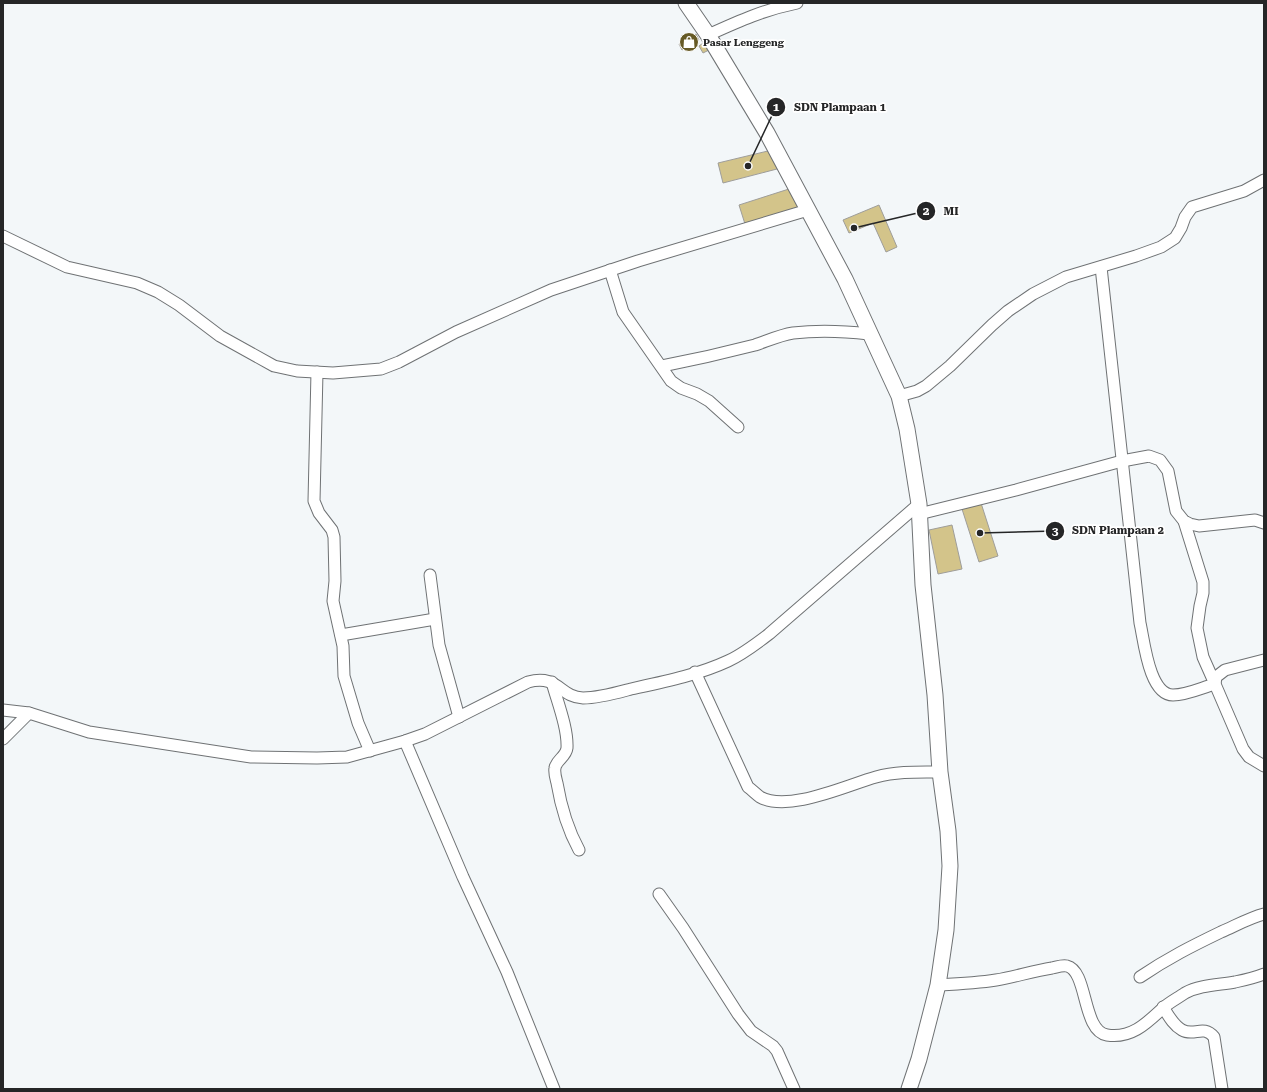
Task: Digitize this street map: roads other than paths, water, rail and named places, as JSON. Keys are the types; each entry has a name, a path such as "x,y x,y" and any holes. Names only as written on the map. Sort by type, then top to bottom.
{"street":[{"path":"686,3 708,35 767,133 845,279 869,334 899,396 910,441 919,509 923,585 935,695 940,772 948,831 950,866 946,930 938,986 919,1059 909,1089"},
{"path":"708,35 748,17 768,10 797,3"},
{"path":"899,396 916,391 932,382 992,324 1021,301 1045,286 1161,247 1175,238 1179,233 1185,217 1192,207 1244,191 1264,180"},
{"path":"3,236 67,267 137,283 158,292 179,305 220,336 274,366 297,371 333,373 381,369 399,362 456,332 551,290 709,239 808,210"},
{"path":"1100,267 1140,623 1150,671 1156,684 1171,696 1215,684"},
{"path":"610,270 623,312 672,381 681,388 697,394 709,401 738,427"},
{"path":"662,366 742,348 791,333 829,330 869,334"},
{"path":"317,372 314,501 319,513 332,530 334,537 335,581 333,601 343,646 344,676 358,722 370,751"},
{"path":"3,710 29,713 89,732 251,756 316,758 348,757 425,734 528,682 537,679 552,682 574,697 594,698 656,683 727,661 746,651 769,634 919,509 1016,490 1122,461 1149,456 1160,460 1168,471 1176,511 1184,521 1203,582 1203,593 1197,628 1204,657 1244,749 1249,757 1264,766"},
{"path":"1184,521 1199,526 1254,520 1264,523"},
{"path":"430,575 439,645 459,717"},
{"path":"341,635 435,619"},
{"path":"1215,684 1216,677 1225,670 1264,660"},
{"path":"694,672 748,787 761,797 779,802 797,801 877,777 901,772 940,772"},
{"path":"552,682 567,737 566,753 556,765 554,772 559,797 569,831 578,850"},
{"path":"3,739 29,713"},
{"path":"405,741 463,878 507,972 554,1089"},
{"path":"659,894 683,928 738,1014 751,1031 773,1046 777,1051 794,1089"},
{"path":"1140,977 1189,947 1244,921 1264,914"},
{"path":"938,986 996,980 1044,969 1068,966 1074,970 1078,977 1092,1022 1099,1032 1106,1035 1115,1036 1130,1033 1141,1028 1164,1008 1194,989 1241,981 1264,974"},
{"path":"1164,1008 1172,1021 1182,1030 1189,1032 1205,1030 1214,1037 1222,1089"}],"place":[{"name":"Pasar Lenggeng","path":"689,42"},
{"name":"SDN Plampaan 1","path":"748,166"},
{"name":"MI","path":"854,228"},
{"name":"SDN Plampaan 2","path":"980,533"}]}
